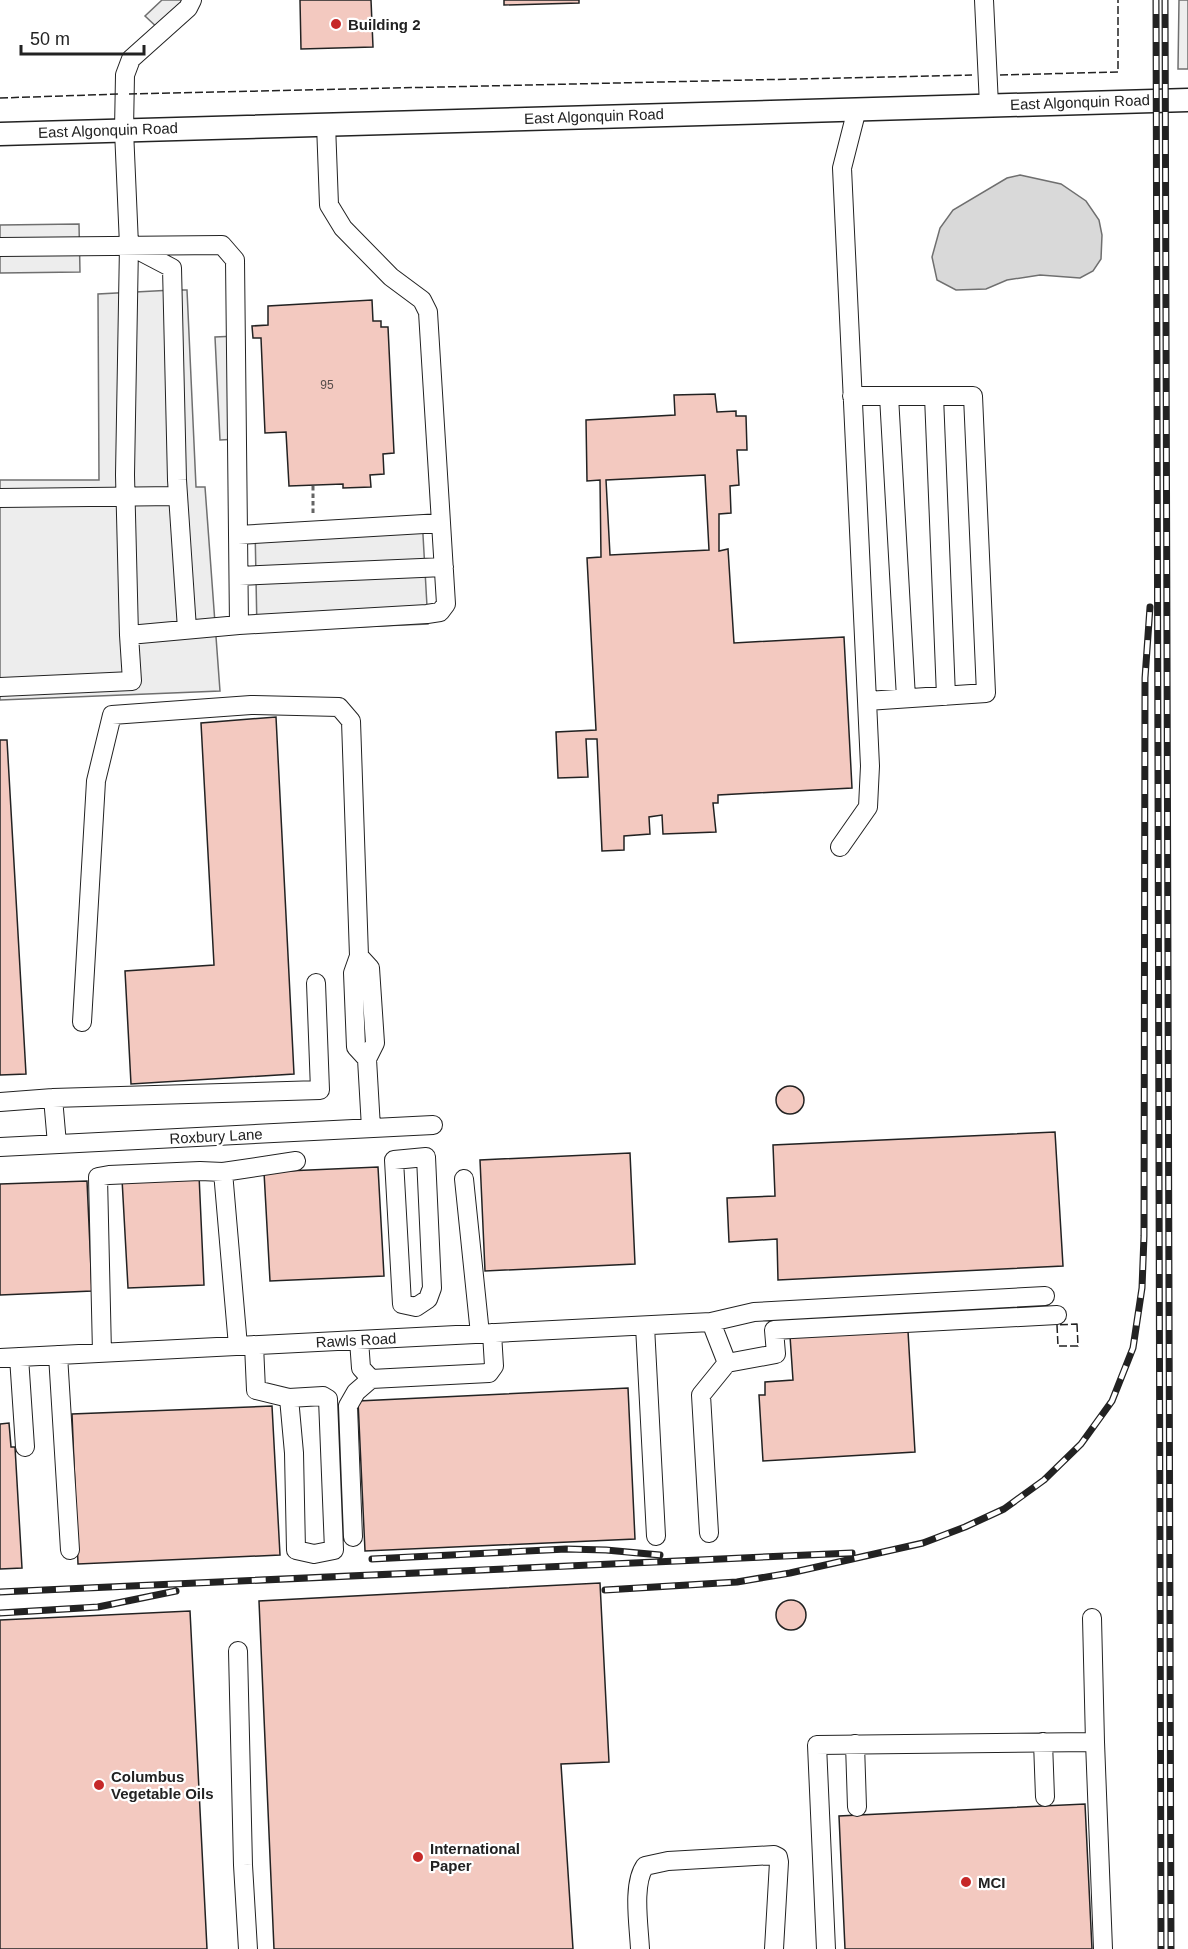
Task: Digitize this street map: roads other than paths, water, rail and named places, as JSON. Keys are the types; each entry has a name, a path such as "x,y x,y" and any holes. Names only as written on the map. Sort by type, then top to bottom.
{"main road":[{"name":"East Algonquin Road","path":"0,134 1188,100"}],"street":[{"path":"0,687 132,681 126,497 129,245 124,130 125,75 131,59 188,8 192,0"},
{"path":"984,0 990,105"},
{"path":"840,848 868,807 870,766 842,168 857,109"},
{"path":"129,634 440,612 446,604 428,312 422,300 391,277 343,228 329,205 326,124"},
{"path":"129,245 172,268 178,496 187,629"},
{"path":"0,247 222,245 235,260 239,625"},
{"path":"852,396 973,396 986,693 867,700"},
{"path":"890,396 906,698"},
{"path":"934,396 946,696"},
{"path":"0,498 178,496"},
{"path":"238,535 441,523"},
{"path":"239,576 444,567"},
{"path":"81,1022 96,781 112,715 251,705 339,706 351,721 359,956 370,968 375,1043 368,1059 371,1128"},
{"path":"0,1102 53,1098 320,1090 316,983"},
{"path":"53,1098 57,1144"},
{"name":"Roxbury Lane","path":"0,1147 433,1125"},
{"path":"426,1157 432,1288 428,1299 416,1307 402,1304 394,1160 426,1157"},
{"path":"102,1353 98,1177 200,1171 223,1172 296,1161"},
{"path":"223,1172 246,1346 256,1390 289,1398 323,1396 328,1399 334,1550 314,1554 296,1550 294,1453 289,1398"},
{"path":"353,1537 348,1406 356,1392 370,1378 489,1373 495,1366 486,1334 464,1179"},
{"name":"Rawls Road","path":"0,1358 645,1326 711,1322 754,1312 1045,1296"},
{"path":"416,1307 418,1337"},
{"path":"709,1533 701,1395 727,1363 776,1354 774,1330 1057,1315"},
{"path":"711,1322 727,1363"},
{"path":"645,1326 656,1536"},
{"path":"359,1340 361,1368 370,1378"},
{"path":"58,1355 70,1550"},
{"path":"19,1357 25,1447"},
{"path":"1092,1618 1103,1949"},
{"path":"238,1651 243,1864 248,1949"},
{"path":"1043,1742 1045,1797"},
{"path":"826,1949 817,1745 1095,1742"},
{"path":"855,1744 857,1808"},
{"path":"640,1949 638,1884 640,1873 645,1866 668,1861 774,1855 778,1857 779,1862 774,1949"}],"railway":[{"path":"1156,0 1161,1949"},
{"path":"1165,0 1171,1949"},
{"path":"605,1590 737,1582 790,1573 923,1543 1004,1509 1044,1480 1081,1444 1112,1401 1133,1348 1142,1288 1145,678 1150,607"},
{"path":"372,1559 566,1549 660,1555"},
{"path":"0,1592 852,1553"},
{"path":"0,1613 98,1607 176,1591"}],"place":[{"name":"Building 2","path":"336,24"},
{"name":"Columbus Vegetable Oils","path":"99,1785"},
{"name":"International Paper","path":"418,1857"},
{"name":"MCI","path":"966,1882"}]}
